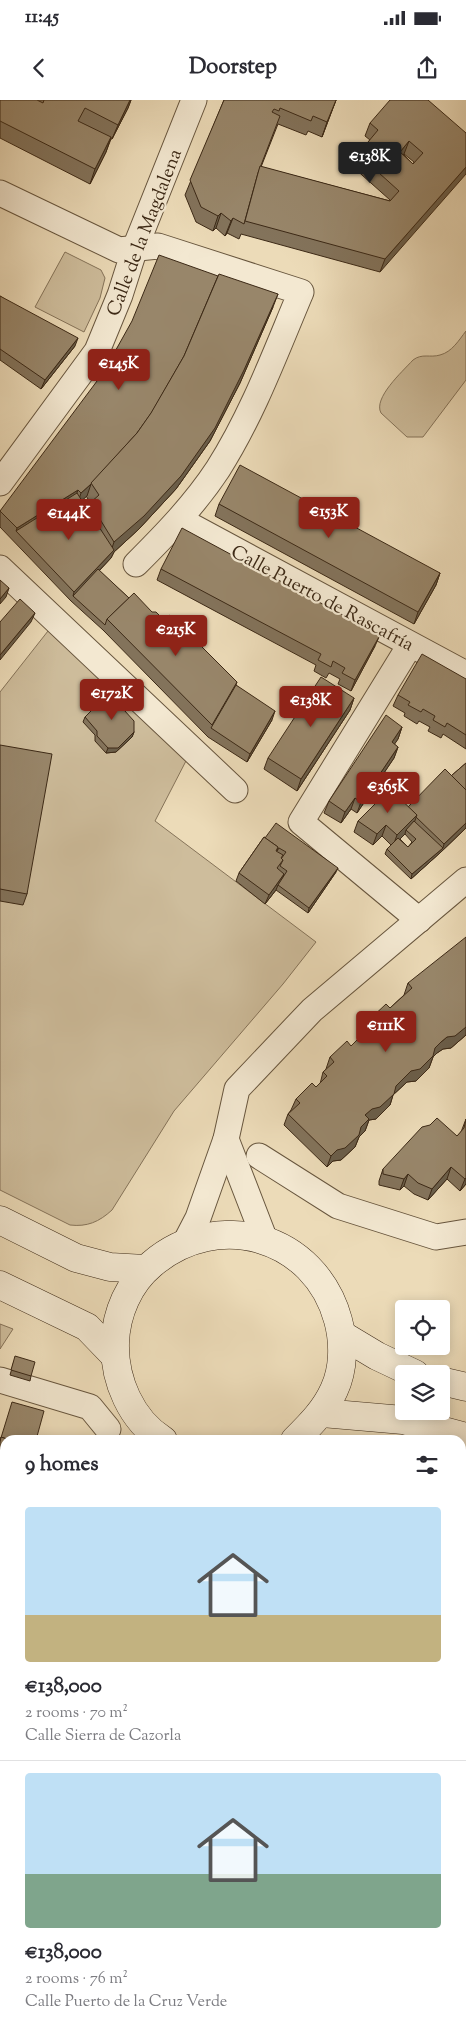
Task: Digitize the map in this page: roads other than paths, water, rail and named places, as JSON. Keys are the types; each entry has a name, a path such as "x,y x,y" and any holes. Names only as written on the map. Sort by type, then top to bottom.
{"main road":[{"path":"0,1220 76,1258 110,1267 145,1269"},
{"path":"156,1435 135,1413 121,1386 114,1355 115,1332 121,1309 131,1288 145,1269 163,1254 185,1242 211,1235 239,1235 265,1240 294,1255 318,1276 334,1304 342,1335 342,1362 335,1388 322,1413 300,1435"},
{"path":"0,1285 87,1327 114,1355"},
{"path":"342,1335 396,1365"},
{"path":"450,1383 466,1387"},
{"path":"322,1413 403,1420 459,1435"}],"street":[{"name":"Calle de la Magdalena","path":"0,483 97,351 120,295 135,248 194,100"},
{"path":"0,193 119,250 158,246 302,292 250,410 218,468 180,520 136,564"},
{"name":"Calle Puerto de Rascafría","path":"180,520 466,674"},
{"path":"0,568 235,790"},
{"path":"410,645 301,822 419,920"},
{"path":"185,1242 198,1218 226,1139 237,1089 312,1010 466,880"},
{"path":"226,1139 265,1240"},
{"path":"259,1156 338,1206 436,1237 466,1232"},
{"path":"0,1380 90,1408 107,1434"},
{"path":"107,1434 121,1386"}]}
